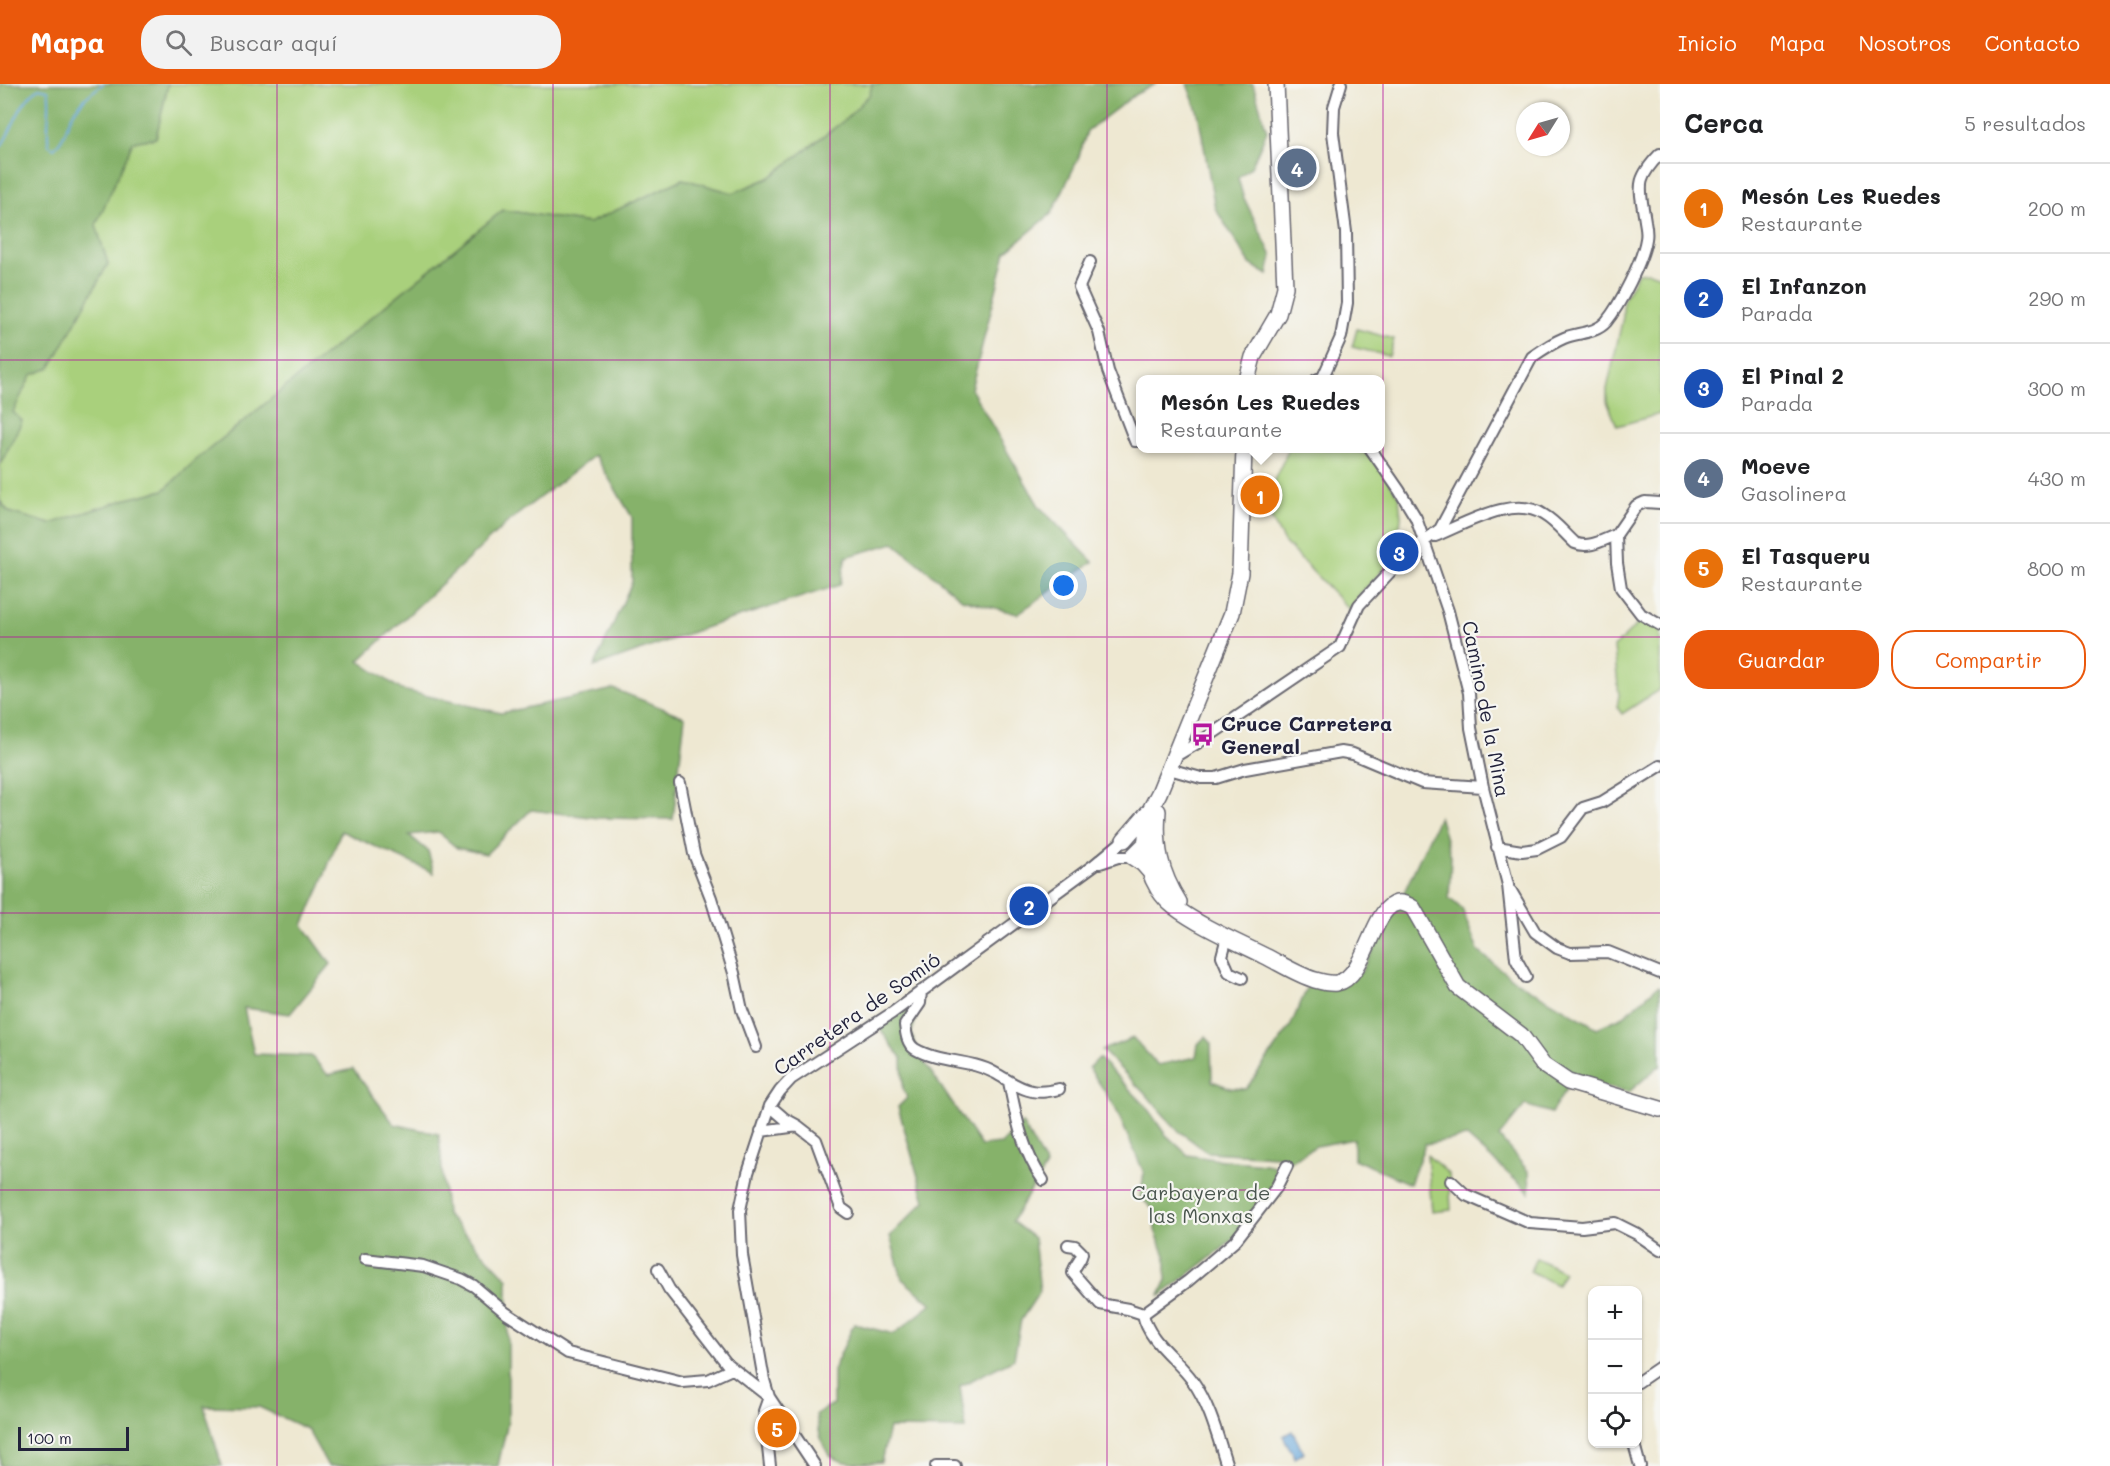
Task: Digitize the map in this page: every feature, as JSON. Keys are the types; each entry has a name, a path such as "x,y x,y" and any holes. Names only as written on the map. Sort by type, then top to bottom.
{"highway":[{"path":"1248,375 1253,357 1278,315 1285,287 1276,84"},
{"path":"1187,914 1153,854 1144,846 1124,840 1150,810 1159,793 1232,614 1240,573 1244,453"},
{"path":"1159,793 1157,849 1167,882"},
{"path":"1150,810 1144,846 1150,872"},
{"path":"1156,828 1144,846 1132,857 1150,872 1166,899 1173,906 1227,937 1312,980 1335,983 1344,981 1355,972 1386,909 1394,902 1404,902 1413,908 1458,987 1521,1035 1550,1071 1568,1082 1660,1109"}],"street":[{"path":"1324,375 1341,337 1347,303 1346,232 1333,133 1334,107 1341,84"},
{"path":"1483,787 1422,783 1353,754 1341,752 1201,778 1172,763 1340,647 1359,605 1392,568 1440,529 1532,357 1566,337 1596,330 1604,324 1620,301 1646,238 1641,191 1642,176 1660,154"},
{"path":"1090,262 1079,287 1099,332 1112,381 1136,441"},
{"name":"Camino de la Mina","path":"1373,453 1416,518 1448,610 1468,693 1470,728 1508,885"},
{"path":"1424,541 1507,507 1528,507 1544,514 1581,546 1616,535 1636,507 1645,502 1660,503"},
{"path":"1616,535 1617,563 1622,588 1641,614 1660,625"},
{"path":"1497,847 1522,851 1537,849 1561,837 1583,808 1602,802 1660,766"},
{"path":"680,783 694,854 711,898 734,973 741,1010 756,1047"},
{"name":"Carretera de Somió","path":"815,1466 769,1397 742,1255 740,1210 770,1106 791,1079 1016,923 1124,840"},
{"path":"1094,865 1118,857 1132,857"},
{"path":"1508,885 1535,932 1557,948 1570,953 1608,952 1660,974"},
{"path":"1508,885 1516,959 1526,977"},
{"path":"1227,937 1222,956 1230,972 1242,978"},
{"path":"921,991 920,1003 905,1024 907,1039 913,1048 934,1057 959,1060 994,1072 1018,1087 1041,1092 1059,1089"},
{"path":"1009,1082 1021,1140 1032,1164 1043,1180"},
{"path":"770,1106 816,1140 841,1208 848,1212"},
{"path":"761,1131 798,1126"},
{"path":"1143,1314 1188,1281 1235,1241 1276,1188 1287,1166"},
{"path":"1451,1180 1466,1195 1530,1223 1582,1227 1615,1223 1637,1234 1660,1250"},
{"path":"1068,1245 1075,1246 1082,1253 1082,1259 1074,1268 1073,1273 1100,1304 1143,1314"},
{"path":"365,1259 423,1266 461,1279 474,1286 506,1313 568,1353 683,1382 708,1380 732,1369"},
{"path":"658,1269 669,1289 723,1360 769,1397 764,1411 770,1466"},
{"path":"1143,1314 1149,1330 1193,1380 1209,1413 1227,1466"},
{"path":"1642,1379 1660,1367"},
{"path":"1635,1448 1640,1466"},
{"path":"936,1466 955,1466"}],"green space":[{"path":"0,84 168,84 156,138 133,142 96,225 108,264 50,368 31,375 13,412 22,421 0,465"},
{"path":"168,84 872,84 871,94 846,119 769,178 733,193 683,179 589,223 503,210 196,460 164,490 127,499 50,524 9,512 0,501 0,465 22,421 12,413 31,375 50,368 108,264 95,225 133,141 156,138"},
{"path":"872,84 1156,84 1136,94 1087,131 1078,159 1052,213 1006,252 971,389 1039,506 1093,562 1017,614 962,599 894,543 846,557 840,585 710,626 594,667 632,582 632,517 595,455 508,522 359,661 402,690 501,713 614,689 685,717 673,819 599,818 531,810 486,854 457,848 438,832 409,835 428,851 434,873 341,831 303,925 331,964 290,1014 244,1008 254,1054 311,1056 328,1075 353,1069 394,1124 439,1134 446,1214 508,1279 508,1421 498,1466 328,1466 307,1429 259,1407 204,1406 222,1466 0,1466 0,501 9,512 50,524 127,499 164,490 196,460 503,210 589,223 683,179 733,193 769,178 846,119 870,94"},
{"path":"1187,84 1253,84 1267,131 1251,167 1238,178 1243,196 1272,256 1268,275 1250,264 1215,208 1198,113"},
{"path":"1649,272 1660,276 1660,414 1617,426 1607,401 1607,389 1623,317 1623,301 1638,273"},
{"path":"1357,329 1394,339 1389,356 1352,347"},
{"path":"1287,453 1362,453 1367,454 1379,467 1399,497 1401,517 1396,556 1360,594 1350,610 1284,542 1269,514 1270,489"},
{"path":"1643,622 1660,628 1660,689 1622,714 1617,707 1619,695 1614,647"},
{"path":"1439,816 1451,856 1449,898 1462,909 1478,951 1514,980 1597,1028 1624,1016 1658,986 1660,987 1660,1067 1629,1092 1572,1080 1551,1113 1525,1105 1499,1137 1529,1172 1530,1193 1467,1137 1425,1144 1410,1184 1354,1159 1354,1139 1316,1146 1291,1161 1276,1156 1207,1152 1175,1128 1102,1050 1133,1038 1158,1065 1196,1057 1198,1044 1206,1036 1211,1043 1212,1081 1230,1088 1246,1089 1290,1027 1309,984 1361,972 1394,914"},
{"path":"915,1003 916,1019 911,1034 925,1063 981,1146 1001,1144 1022,1123 1046,1166 1012,1221 1034,1238 1040,1291 1021,1320 1014,1359 960,1386 966,1429 889,1428 881,1462 851,1463 833,1457 827,1451 822,1442 816,1414 833,1404 833,1370 854,1324 894,1334 932,1304 902,1279 890,1236 925,1201 898,1107 907,1098 903,1088 902,1059 879,1028"},
{"name":"Carbayera de las Monxas","path":"1099,1058 1145,1105 1165,1134 1188,1155 1274,1165 1277,1179 1233,1240 1159,1297 1166,1282 1166,1258 1155,1230 1155,1211 1140,1197 1144,1173 1114,1105 1089,1068"},
{"path":"1427,1155 1449,1174 1451,1210 1432,1212"},
{"path":"1536,1258 1564,1272 1557,1285 1530,1271"}],"water":[{"path":"1292,1431 1304,1453 1295,1458 1283,1436"}],"waterway":[{"path":"0,148 21,108 39,88 48,90 48,138 49,145 54,148 62,138 77,108 103,84"}],"place":[{"name":"Moeve","path":"1297,168"},
{"name":"Mesón Les Ruedes","path":"1260,495"},
{"name":"El Pinal 2","path":"1399,552"},
{"name":"Cruce Carretera General","path":"1203,735"},
{"name":"El Infanzon","path":"1029,906"},
{"name":"El Tasqueru","path":"777,1428"}]}
